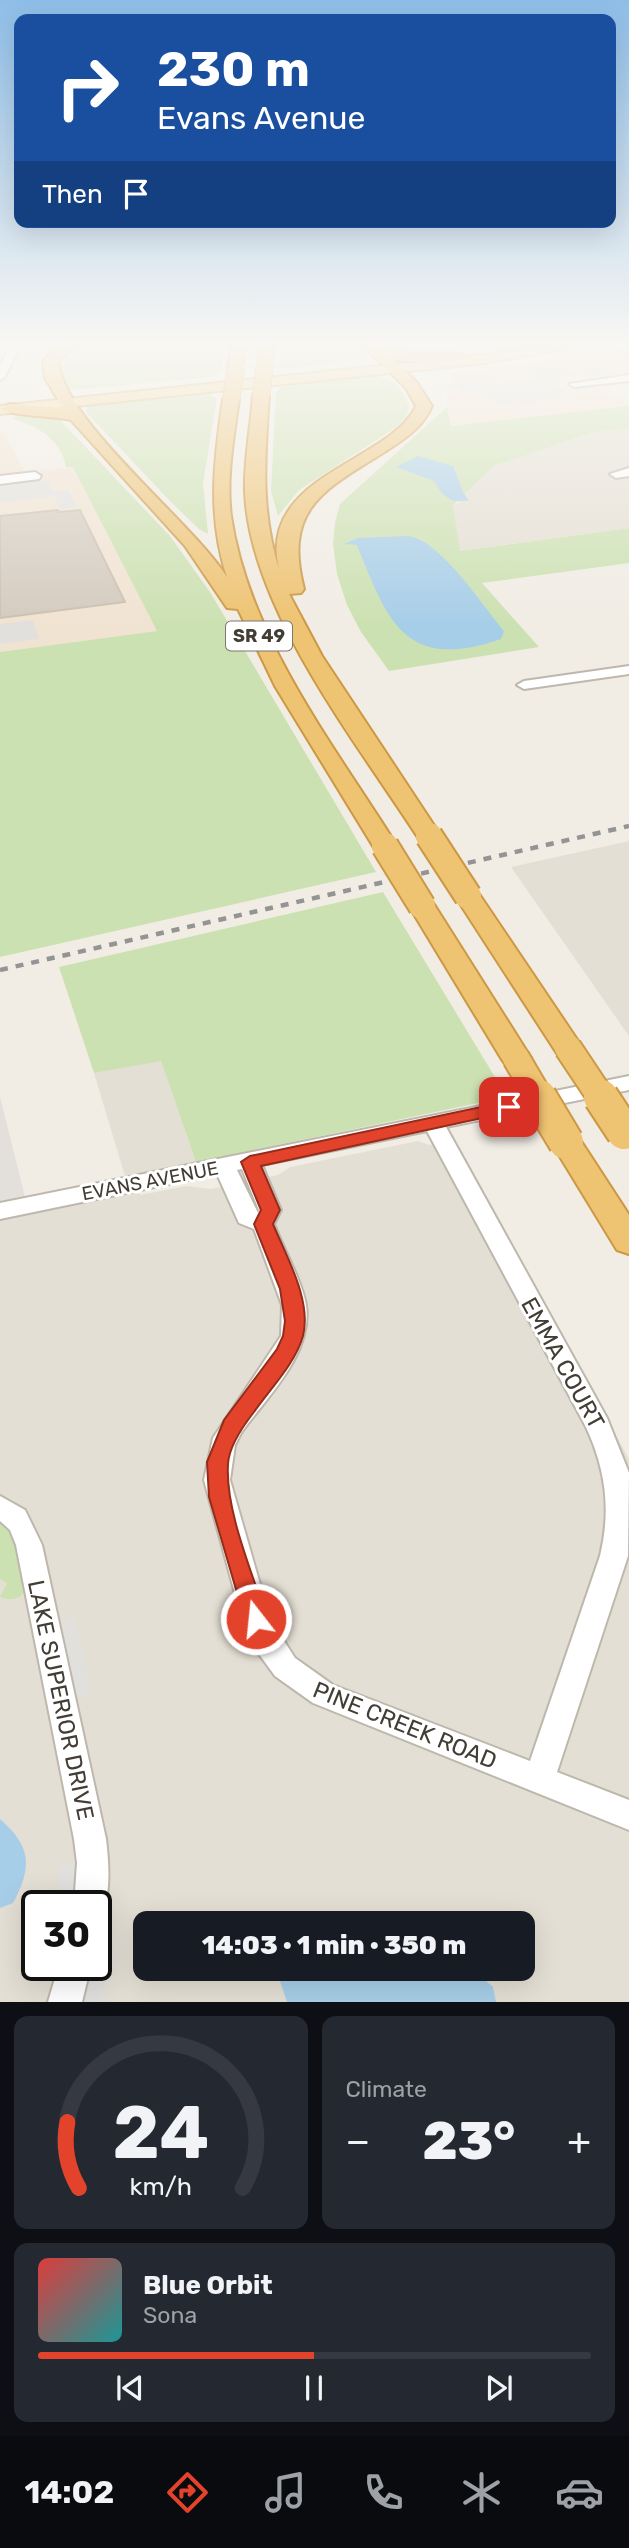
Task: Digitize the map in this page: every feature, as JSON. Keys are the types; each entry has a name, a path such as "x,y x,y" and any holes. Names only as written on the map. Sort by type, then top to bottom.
{"highway":[{"path":"98,437 188,537 238,612 259,636"},
{"name":"SR 49","path":"226,437 220,488 222,513 231,563 259,636 629,1242"},
{"name":"SR 49","path":"258,437 254,491 265,554 291,619 337,695 626,1136"},
{"path":"337,695 292,583 285,549 287,531 306,500 396,437"}],"street":[{"path":"0,480 35,476"},
{"path":"524,685 629,670"},
{"name":"EVANS AVENUE","path":"0,1211 629,1083"},
{"name":"EMMA COURT","path":"433,1122 604,1438 621,1495 622,1522 614,1556 539,1779"},
{"name":"PINE CREEK ROAD","path":"250,1162 270,1210 263,1224"},
{"name":"PINE CREEK ROAD","path":"225,1167 247,1217 263,1224 294,1305 293,1336 285,1354 232,1426 222,1445 217,1480 263,1637 285,1667 323,1694 629,1815"},
{"name":"LAKE SUPERIOR DRIVE","path":"0,1507 15,1515 24,1527 29,1545 90,1839 93,1863 91,1890"},
{"path":"65,2002 71,1981"}],"shaded area":[{"path":"0,437 6,437 25,472 73,467 158,631 0,652"},
{"path":"578,437 629,437 629,528 459,551 453,505 469,499 463,495 494,466"},
{"path":"50,480 51,490 69,491 77,507 61,510 54,496 0,503 0,486"},
{"path":"33,620 39,639 0,644 0,624"},
{"path":"629,841 629,1036 511,867"},
{"path":"161,1060 196,1162 125,1176 94,1073"},
{"path":"0,1097 25,1197 0,1202"},
{"path":"455,1140 629,1459 629,2002 0,2002 0,1217 138,1189 140,1195 186,1186 211,1189 278,1175 290,1167 418,1141 429,1145"},
{"path":"75,1618 92,1693 75,1697 59,1622"},
{"path":"78,1863 77,1890 58,1890 60,1866"},
{"path":"112,1947 117,1948 112,1969"},
{"path":"89,1981 109,1981 104,2002 84,2002"}],"green space":[{"path":"49,437 77,437 170,536 210,592 376,872 0,957 0,652 157,631 73,467 66,467 59,448"},
{"path":"110,437 211,437 203,483 208,534 199,529"},
{"path":"274,437 380,437 299,490 278,516 271,491"},
{"path":"413,437 578,437 494,466 453,505 460,551 629,528 629,563 482,583 539,647 389,671 361,632 347,605 337,574 333,544 340,504"},
{"path":"383,892 507,1097 196,1162 161,1061 94,1073 59,967"},
{"path":"0,1518 15,1533 26,1589 15,1599 0,1597 7,1583 0,1579"}],"water":[{"path":"418,456 453,466 469,500 452,500 434,481 396,467"},
{"path":"407,536 419,539 432,548 460,575 504,631 501,639 469,648 443,649 422,644 405,634 391,618 379,597 357,545 344,544 358,538"},
{"path":"0,1819 11,1829 23,1848 26,1868 13,1903 0,1908"},
{"path":"280,1981 486,1981 493,1987 496,2002 287,2002"}],"building":[{"path":"80,510 125,602 0,618 0,516"}],"railway":[{"path":"0,970 629,826"}],"route":[{"path":"256,1619 220,1497 218,1462 222,1445 232,1426 285,1354 293,1336 295,1321 289,1289 263,1224 270,1210 250,1162 509,1107"}]}
